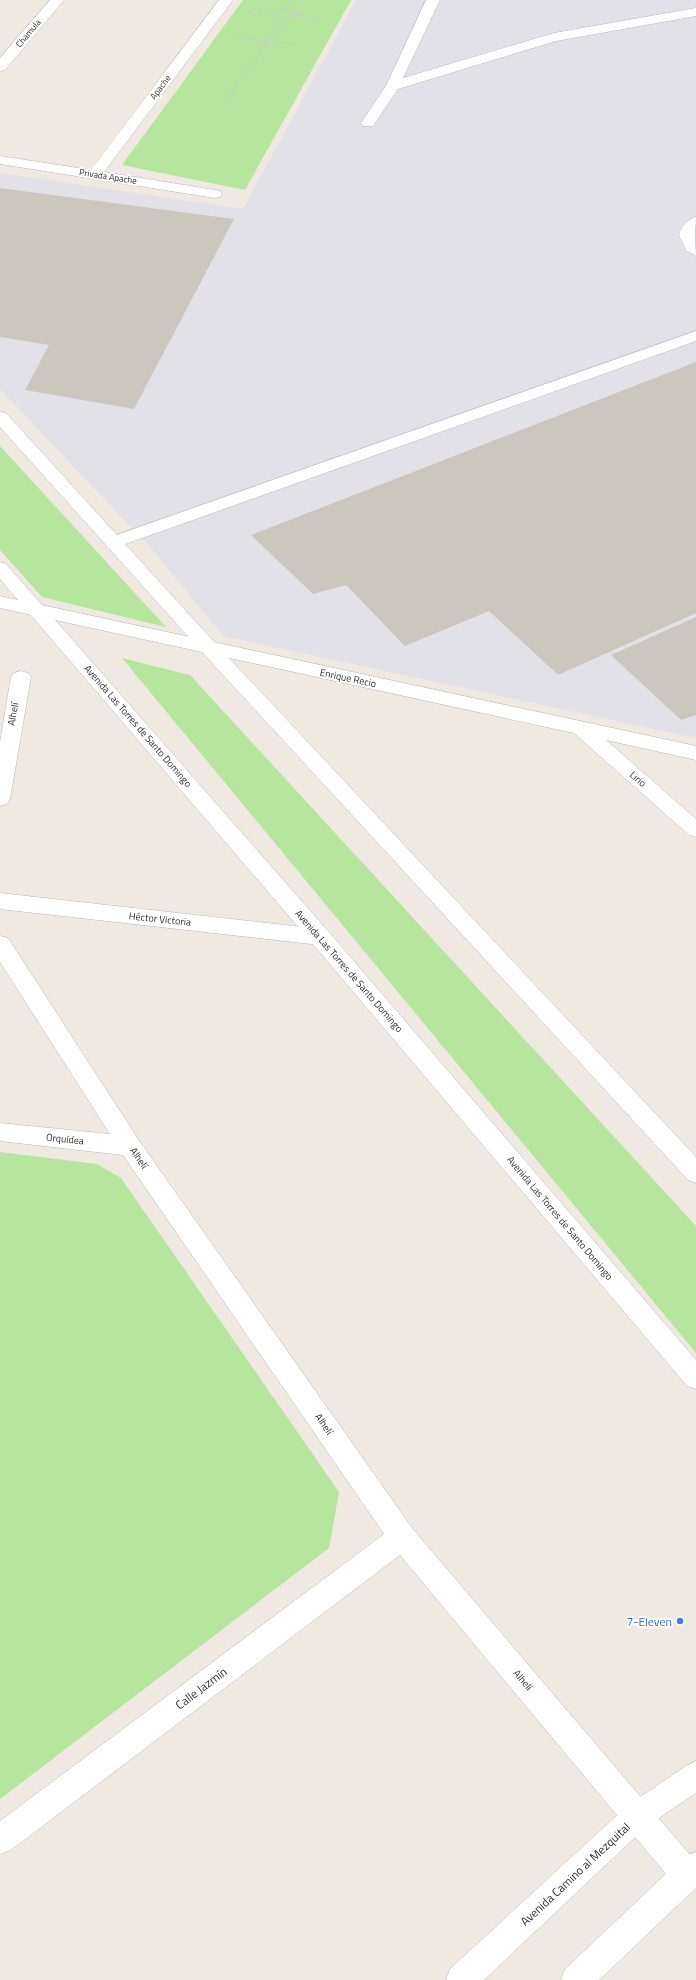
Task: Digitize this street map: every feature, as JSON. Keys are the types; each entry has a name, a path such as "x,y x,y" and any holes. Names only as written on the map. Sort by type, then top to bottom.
{"street":[{"name":"Chamula","path":"0,67 57,0"},
{"name":"Apache","path":"95,174 226,0"},
{"path":"368,123 393,86 433,0"},
{"path":"393,86 554,37 696,12"},
{"name":"Privada Apache","path":"0,160 215,194"},
{"path":"696,222 692,224 686,233 687,241 696,251"},
{"path":"114,542 696,336"},
{"path":"0,417 209,648 696,1173"},
{"name":"Avenida Las Torres de Santo Domingo","path":"0,568 320,937 696,1378"},
{"name":"Enrique Recio","path":"0,602 36,608 209,648 696,753"},
{"name":"Alhelí","path":"0,799 21,677"},
{"name":"Lirio","path":"580,728 696,830"},
{"name":"Héctor Victoria","path":"0,901 320,937"},
{"name":"Alhelí","path":"0,944 130,1146 402,1537 637,1816 691,1871"},
{"name":"Orquídea","path":"0,1132 130,1146"},
{"name":"Calle Jazmín","path":"0,1839 402,1537"},
{"name":"Avenida Camino al Mezquital","path":"461,1980 637,1816 696,1776"},
{"path":"576,1980 691,1871"}],"path":[{"path":"286,9 292,0"},
{"path":"286,18 279,17 275,14 279,10 286,9 292,10 295,14"},
{"path":"224,102 286,18 295,14 316,17"},
{"path":"232,37 296,45"}],"shaded area":[{"path":"356,0 696,0 696,738 223,636 151,548 0,389 0,173 243,209"}],"green space":[{"path":"243,0 351,0 245,190 122,165"},
{"path":"0,446 166,627 42,597 0,550"},
{"path":"122,658 190,675 696,1226 696,1353"},
{"path":"0,1152 97,1164 121,1178 339,1492 329,1548 0,1799"}],"building":[{"path":"0,188 234,219 134,409 25,390 49,345 0,337"},
{"path":"696,362 696,613 558,675 489,611 405,646 346,585 313,594 251,535"},
{"path":"696,617 696,715 681,720 611,655"}],"place":[{"name":"7-Eleven","path":"680,1621"}]}
